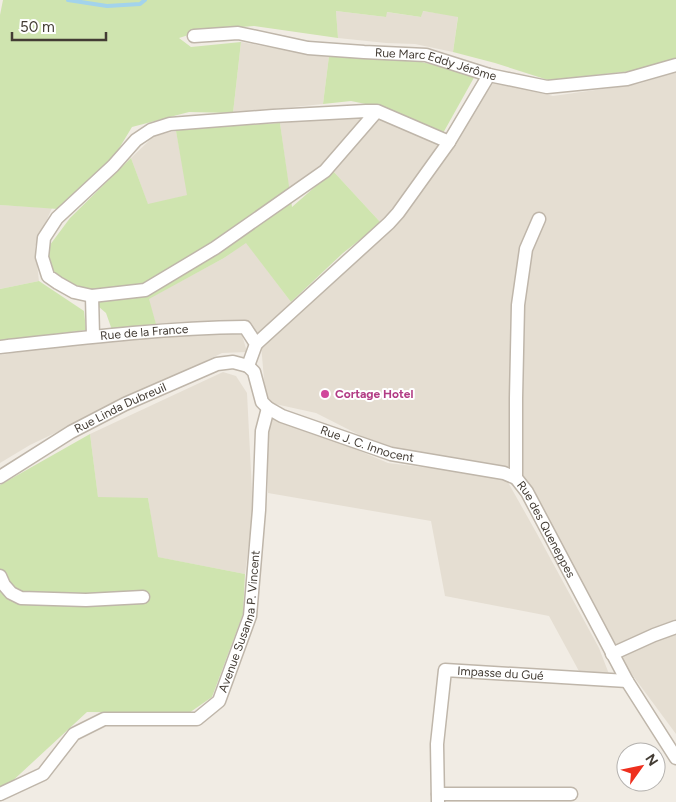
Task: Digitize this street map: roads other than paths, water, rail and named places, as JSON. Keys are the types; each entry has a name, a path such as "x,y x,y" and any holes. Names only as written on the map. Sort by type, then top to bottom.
{"street":[{"name":"Rue Marc Eddy Jérôme","path":"194,36 238,33 308,48 426,55 490,76 547,87 628,79 676,65"},
{"path":"268,408 262,402 254,372 248,366 256,344 398,213 449,142 490,76"},
{"path":"377,111 325,170 215,248 145,290 92,296 74,292 48,276 42,257 44,238 57,218 113,166 136,140 151,130 170,124 273,116 377,111 449,142"},
{"name":"Rue des Queneppes","path":"539,219 526,249 518,305 516,478 527,492 627,681 676,758"},
{"path":"92,296 93,336"},
{"name":"Rue de la France","path":"0,348 93,336 245,326 256,344"},
{"name":"Rue Linda Dubreuil","path":"0,477 71,432 133,400 216,364 233,362 248,366"},
{"name":"Rue J. C. Innocent","path":"268,408 298,422 391,454 504,473 516,478"},
{"name":"Avenue Susanna P. Vincent","path":"0,794 43,774 74,734 104,719 197,719 219,701 250,616 259,510 262,431 268,408"},
{"path":"0,576 4,585 11,593 21,598 86,600 143,597"},
{"path":"612,654 676,627"},
{"name":"Impasse du Gué","path":"438,798 437,744 445,670 627,681"},
{"path":"438,798 571,794"}],"waterway":[{"path":"68,0 107,6 140,4 145,0"}],"place":[{"name":"Cortage Hotel","path":"325,394"}]}
